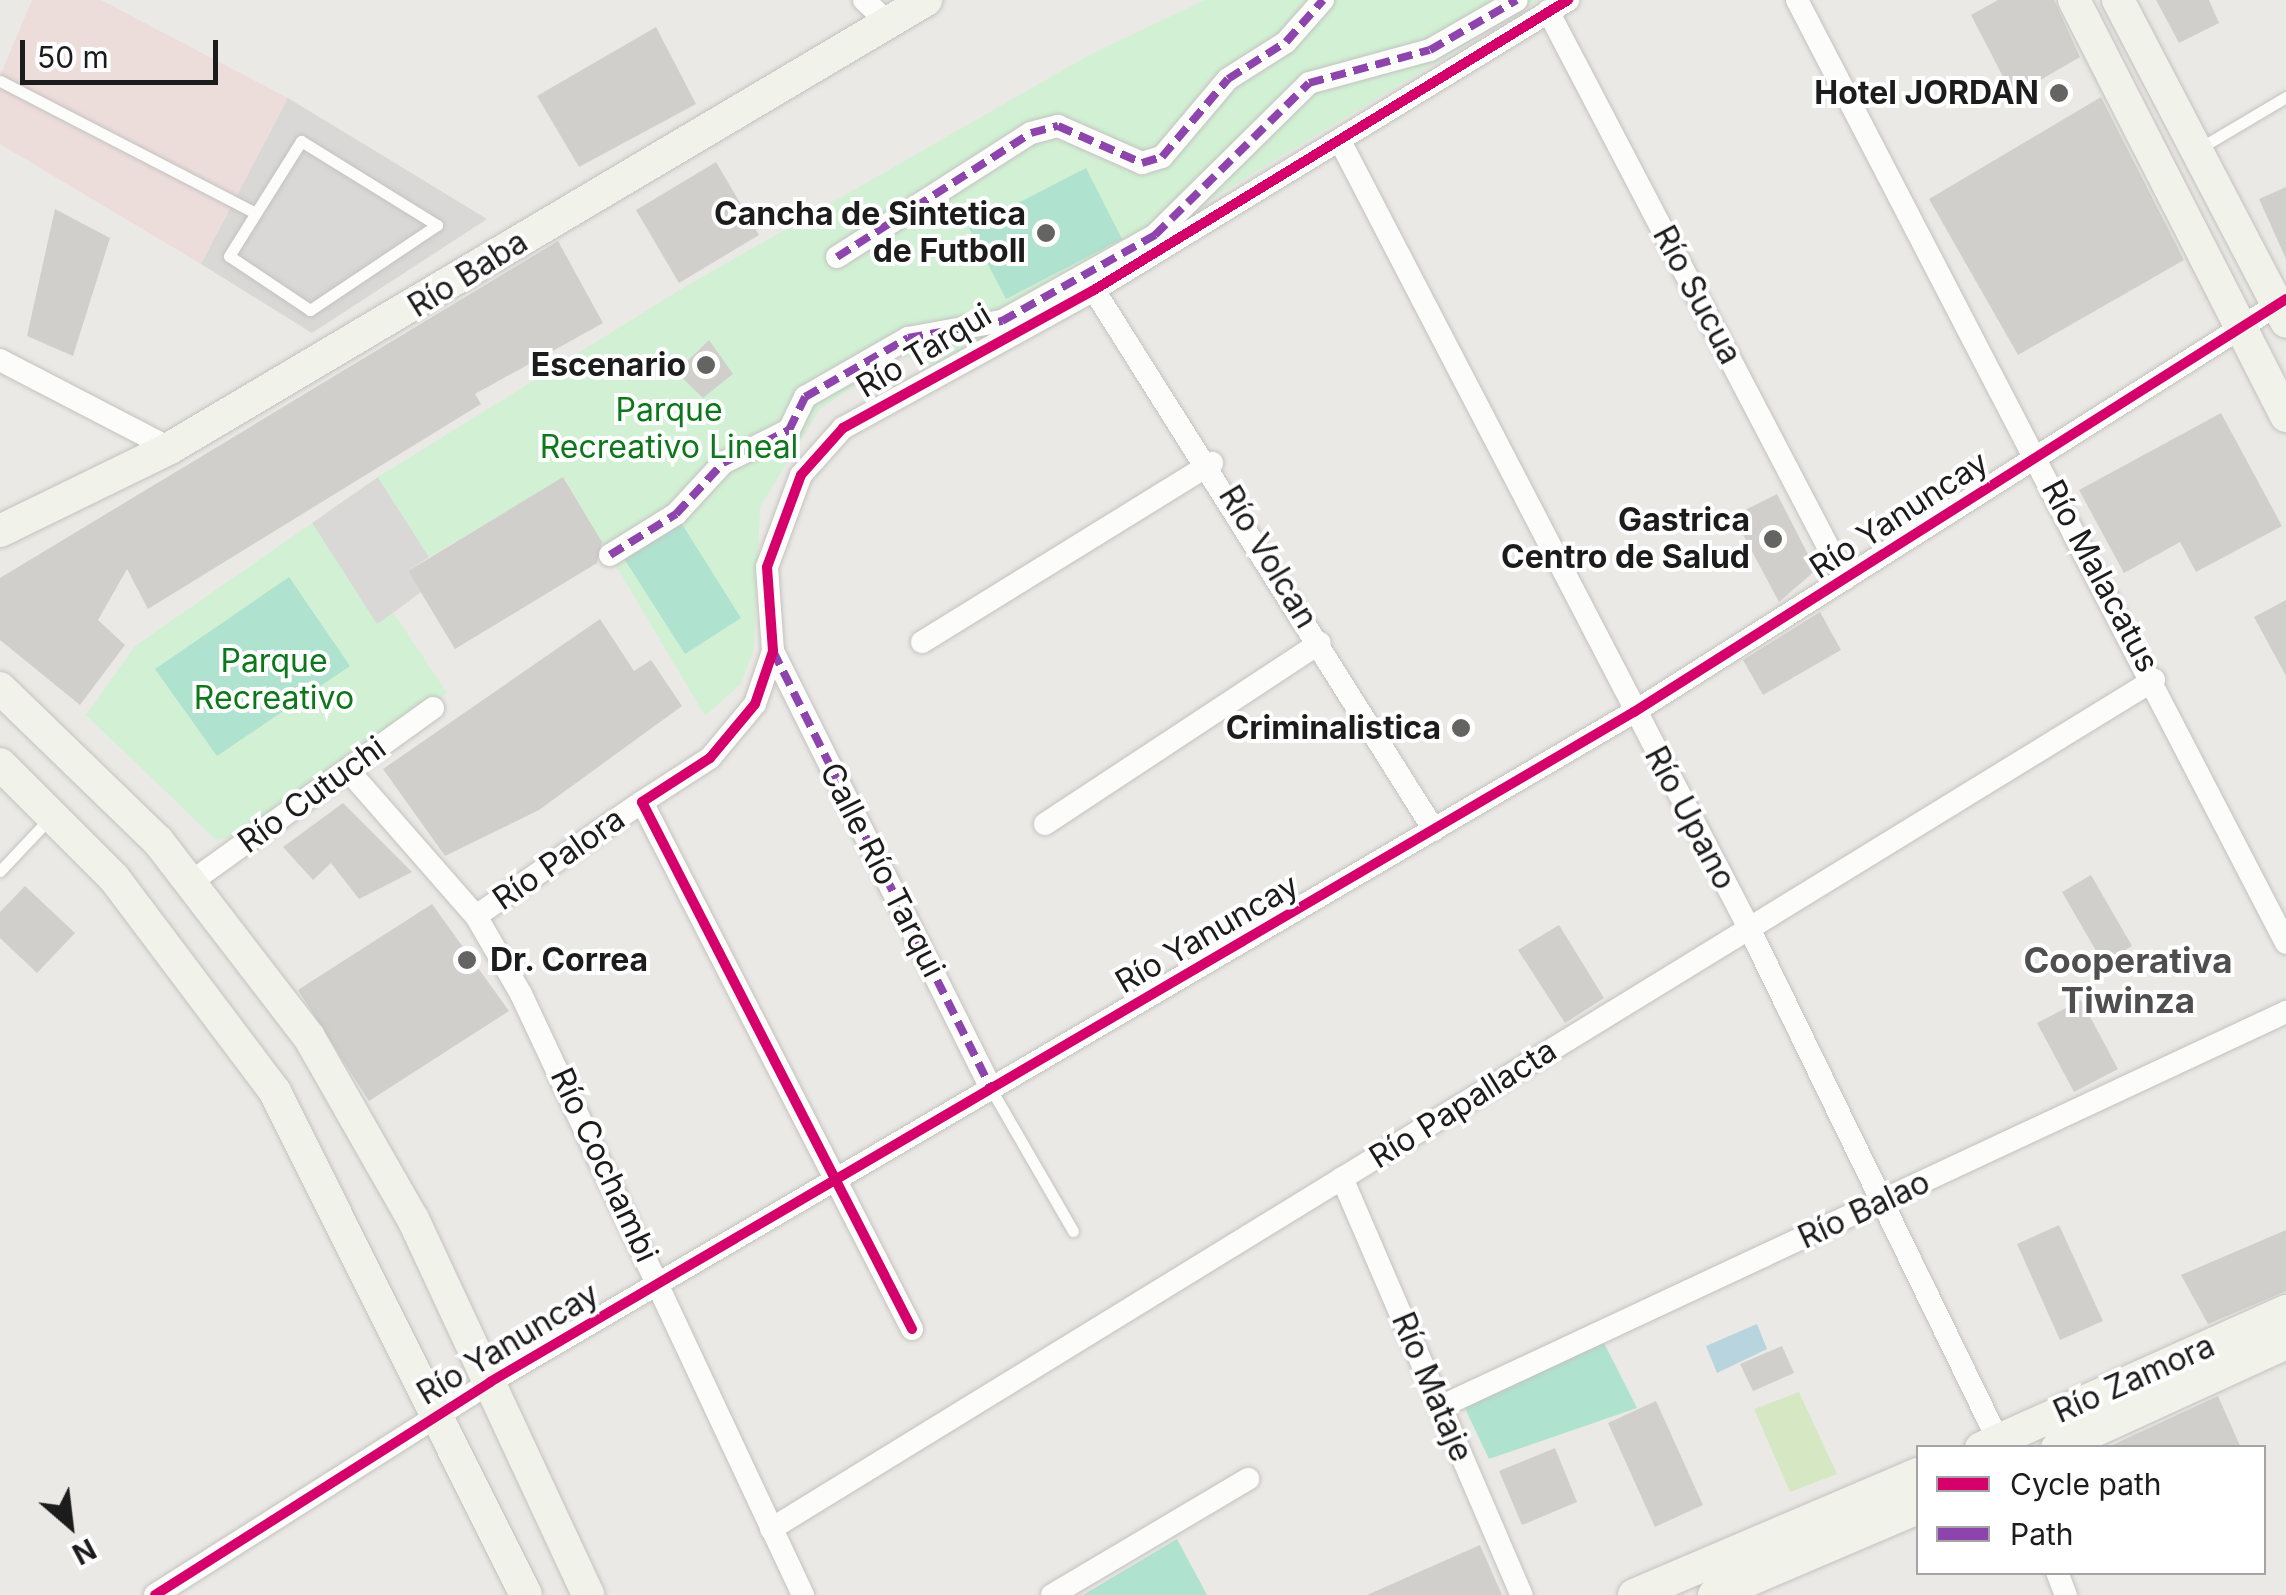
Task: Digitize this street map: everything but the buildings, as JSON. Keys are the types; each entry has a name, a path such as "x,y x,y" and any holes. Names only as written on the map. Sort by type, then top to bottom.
{"main road":[{"name":"Río Baba","path":"0,530 170,448 873,9 926,0"},
{"path":"2074,0 2286,416"},
{"path":"2118,0 2283,308"},
{"path":"0,688 114,793 191,882 346,1094 490,1382 588,1595"},
{"path":"0,764 55,814 155,928 275,1092 440,1414 526,1595"},
{"name":"Río Zamora","path":"1994,1445 2286,1311"},
{"name":"Río Zamora","path":"2063,1445 2286,1343"},
{"path":"1634,1595 1916,1475"},
{"path":"1714,1595 1916,1509"}],"street":[{"path":"837,257 1031,133 1058,126 1142,164 1162,157 1228,79 1286,42 1323,0"},
{"path":"610,555 676,514 723,464 789,430 804,397 908,338 1002,320 1155,234 1310,83 1430,50 1516,0"},
{"name":"Río Malacatus","path":"1797,0 2154,680 2286,943"},
{"name":"Río Tarqui","path":"642,802 728,740 756,704 773,651 767,567 786,506 820,452 843,428 1012,327 1094,290 1558,5"},
{"name":"Río Sucua","path":"1558,5 1845,580"},
{"name":"Río Upano","path":"1340,142 1749,928 1994,1445"},
{"name":"Río Volcan","path":"1094,290 1212,464 1434,830"},
{"name":"Río Yanuncay","path":"155,1595 490,1382 1634,712 2241,327 2283,308"},
{"path":"0,360 170,448"},
{"path":"922,642 1212,464"},
{"path":"1046,824 1320,643"},
{"name":"Calle Río Tarqui","path":"773,651 992,1088"},
{"name":"Río Papallacta","path":"771,1529 2154,680"},
{"name":"Río Cutuchi","path":"191,882 433,708"},
{"name":"Río Cochambi","path":"348,770 476,916 660,1282 803,1595"},
{"path":"642,802 912,1329"},
{"name":"Río Palora","path":"476,916 642,802"},
{"name":"Río Balao","path":"1440,1406 2286,1012"},
{"name":"Río Mataje","path":"1342,1178 1522,1595"},
{"path":"1052,1595 1248,1479"}],"lane":[{"path":"0,81 252,211"},
{"path":"2196,151 2286,97"},
{"path":"301,141 437,225 310,310 229,256 252,211 301,141"},
{"path":"0,871 55,814"},
{"path":"992,1088 1073,1231"}],"shaded area":[{"path":"32,0 101,0 288,98 201,264 0,144 0,76"},
{"path":"288,98 487,219 312,333 201,264"},
{"path":"378,477 429,557 408,571 421,592 377,625 312,523"}],"green space":[{"name":"Parque Recreativo Lineal","path":"1205,0 1539,0 938,365 900,356 820,409 760,507 754,649 741,684 705,716 564,478 429,557 378,477 683,288 1091,54"},
{"name":"Cancha de Sintetica de Futboll","path":"1086,168 1122,239 1006,299 969,228"},
{"path":"680,521 741,618 685,654 623,557"},
{"name":"Parque Recreativo","path":"312,523 377,624 394,613 447,693 234,837 216,840 86,715 135,646"},
{"path":"289,577 350,666 217,756 155,669"},
{"path":"1604,1343 1637,1408 1489,1459 1462,1402"},
{"path":"1799,1392 1837,1474 1790,1492 1754,1409"},
{"path":"1177,1539 1207,1595 1083,1595"}],"water":[{"path":"1757,1324 1767,1349 1717,1373 1706,1346"}],"marked path":[{"path":"837,257 1031,133 1058,126 1142,163 1162,157 1228,79 1286,42 1323,0"},
{"path":"610,555 676,514 723,463 789,430 805,397 908,338 1002,321 1155,235 1309,83 1430,50 1517,0"},
{"path":"773,651 991,1089"}],"cycle path":[{"path":"912,1329 642,802 710,758 755,704 773,651 767,567 801,475 843,428 1094,290 1568,0"},
{"path":"155,1595 490,1382 1634,712 2286,299"}],"place":[{"name":"Hotel JORDAN","path":"2059,93"},
{"name":"Cancha de Sintetica de Futboll","path":"1046,233"},
{"name":"Escenario","path":"706,365"},
{"name":"Gastrica Centro de Salud","path":"1773,539"},
{"name":"Criminalistica","path":"1461,728"},
{"name":"Dr. Correa","path":"467,960"}],"district":[{"name":"Cooperativa Tiwinza","path":"2128,980"}]}
